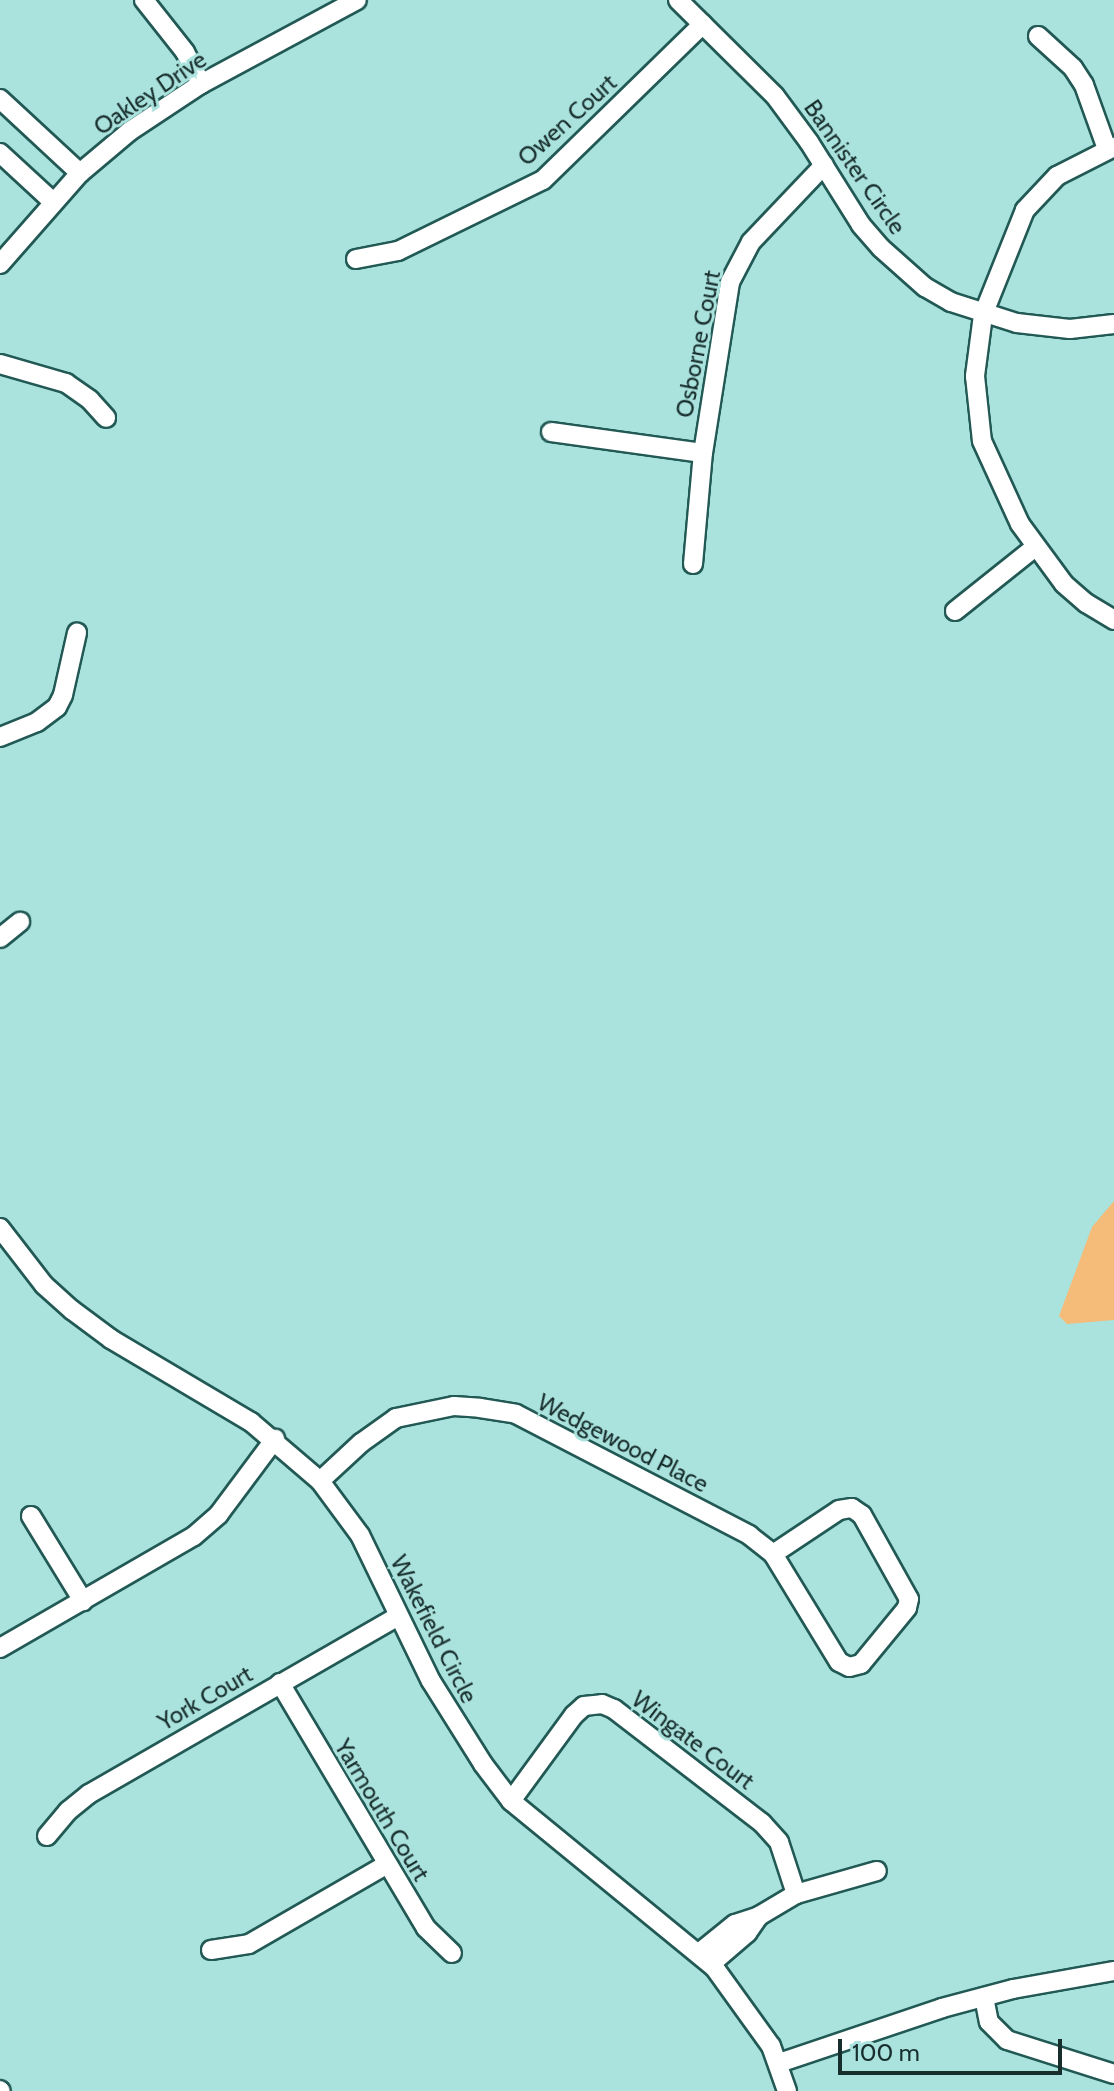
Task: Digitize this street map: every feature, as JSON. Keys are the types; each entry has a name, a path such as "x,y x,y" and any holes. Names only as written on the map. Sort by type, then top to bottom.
{"street":[{"path":"144,0 185,52 201,84"},
{"name":"Oakley Drive","path":"0,264 52,201 130,131 201,84 357,0"},
{"name":"Bannister Circle","path":"678,0 775,96 824,165 861,225 902,269 951,302 983,315 1051,328 1114,324"},
{"name":"Owen Court","path":"356,259 398,251 543,180 703,24"},
{"path":"1038,36 1073,68 1084,85 1110,148 1057,176 1032,200 983,315 975,376 982,441 1007,500 1034,548 1075,595 1106,615"},
{"path":"0,99 80,173"},
{"path":"0,153 52,201"},
{"name":"Osborne Court","path":"693,564 703,453 725,305 736,267 751,242 824,165"},
{"path":"0,364 66,383 90,400 106,418"},
{"path":"551,432 703,453"},
{"path":"955,611 1034,548"},
{"path":"0,737 37,722 57,707 63,695 77,633"},
{"path":"0,938 20,922"},
{"name":"Wakefield Circle","path":"0,1228 44,1285 72,1310 111,1339 275,1439 320,1481 360,1535 457,1726 511,1801 705,1958 763,2033 779,2063 787,2091"},
{"name":"Wedgewood Place","path":"320,1481 361,1443 396,1418 454,1406 516,1414 749,1535 773,1554 844,1666 861,1664 907,1608 905,1588 862,1515 852,1508 839,1510 775,1549 773,1554"},
{"path":"0,1648 171,1552 209,1524 275,1439"},
{"path":"31,1516 83,1601"},
{"name":"York Court","path":"47,1836 68,1811 89,1794 399,1616"},
{"name":"Yarmouth Court","path":"280,1683 426,1928 452,1953"},
{"name":"Wingate Court","path":"511,1801 574,1715 584,1706 602,1704 614,1709 762,1823 779,1842 796,1894"},
{"path":"211,1950 235,1949 269,1935 386,1865"},
{"path":"705,1958 747,1933 759,1916 796,1894 877,1871"},
{"path":"779,2063 984,1997 1114,1971"},
{"path":"984,1997 989,2022 1007,2040 1114,2074"}],"shaded area":[{"path":"1114,1201 1114,1320 1067,1324 1059,1316 1092,1227"}]}
